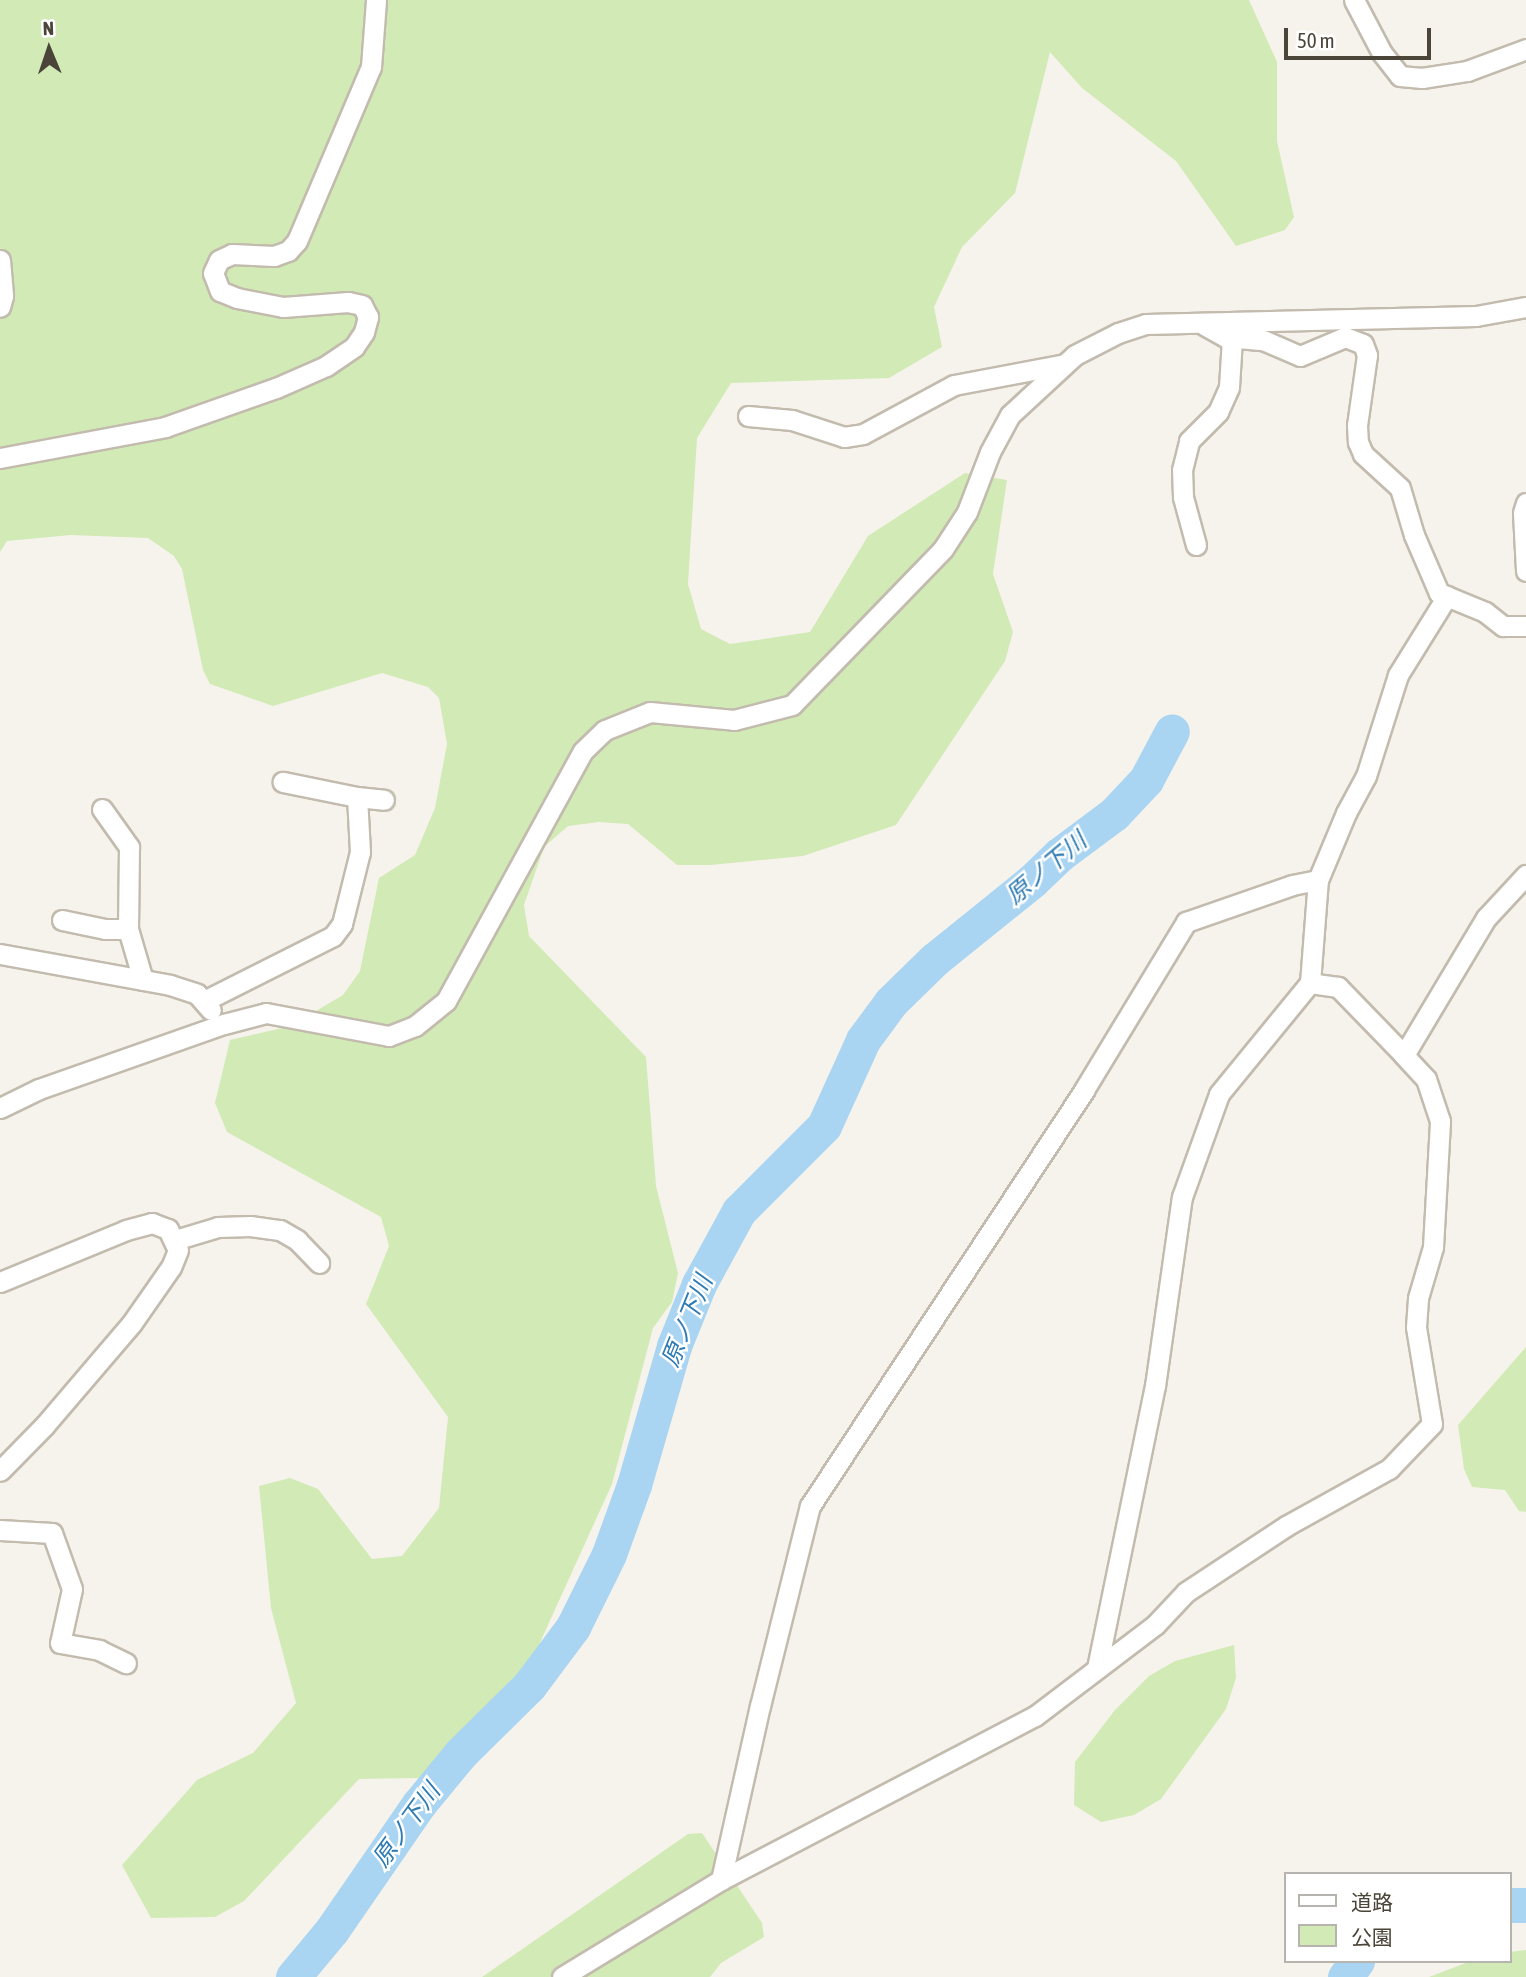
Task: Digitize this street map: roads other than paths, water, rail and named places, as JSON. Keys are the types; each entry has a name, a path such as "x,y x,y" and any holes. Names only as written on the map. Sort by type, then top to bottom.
{"street":[{"path":"0,458 165,427 276,388 326,366 354,347 364,332 368,317 362,305 348,302 283,307 237,298 220,291 213,273 219,260 232,254 274,257 288,251 297,241 371,67 376,0"},
{"path":"1354,0 1382,53 1400,76 1422,78 1467,71 1526,49"},
{"path":"0,260 3,296 0,307"},
{"path":"0,1108 39,1089 224,1024 266,1013 389,1036 415,1026 446,1001 583,751 604,730 630,717 650,712 734,720 765,715 792,705 943,549 967,512 990,452 1010,415 1076,355 1118,333 1146,324 1476,316 1526,307"},
{"path":"1200,323 1232,338 1263,340 1300,356 1345,337 1363,344 1367,355 1357,425 1358,442 1363,454 1400,488 1414,535 1439,593 1485,612 1503,626 1526,626"},
{"path":"1196,545 1183,497 1182,470 1189,441 1218,412 1229,387 1232,338"},
{"path":"748,416 792,420 844,437 863,434 954,385 1066,364"},
{"path":"1526,503 1522,513 1526,570"},
{"path":"1097,1668 1155,1386 1182,1197 1219,1094 1310,983 1318,880 1346,813 1366,776 1398,675 1447,596"},
{"path":"283,782 384,800"},
{"path":"204,1002 333,936 342,924 360,852 357,797"},
{"path":"102,809 130,847 128,929 143,980"},
{"path":"1404,1055 1486,918 1526,875"},
{"path":"721,1880 760,1706 810,1506 1084,1090 1186,922 1292,885 1318,880"},
{"path":"62,920 105,929 128,929"},
{"path":"0,954 143,980 197,994 224,1024"},
{"path":"562,1977 721,1880 1035,1716 1155,1625 1186,1592 1286,1525 1389,1469 1432,1424 1416,1327 1418,1298 1433,1247 1440,1121 1426,1079 1404,1055 1338,987 1310,983"},
{"path":"0,1282 152,1223 168,1229 178,1250 171,1267 132,1323 45,1425 0,1471"},
{"path":"175,1240 218,1227 250,1226 281,1230 297,1240 319,1263"},
{"path":"0,1530 52,1533 72,1589 60,1643 99,1650 126,1662"}],"waterway":[{"name":"原ノ下川","path":"293,1977 332,1930 419,1804 460,1754 529,1686 573,1627 609,1554 634,1485 674,1346 699,1284 739,1211 824,1126 863,1040 891,1002 934,960 1032,881 1059,855 1114,814 1146,780 1172,731"},
{"path":"1512,1905 1526,1905"},
{"path":"1345,1977 1356,1963"}]}
